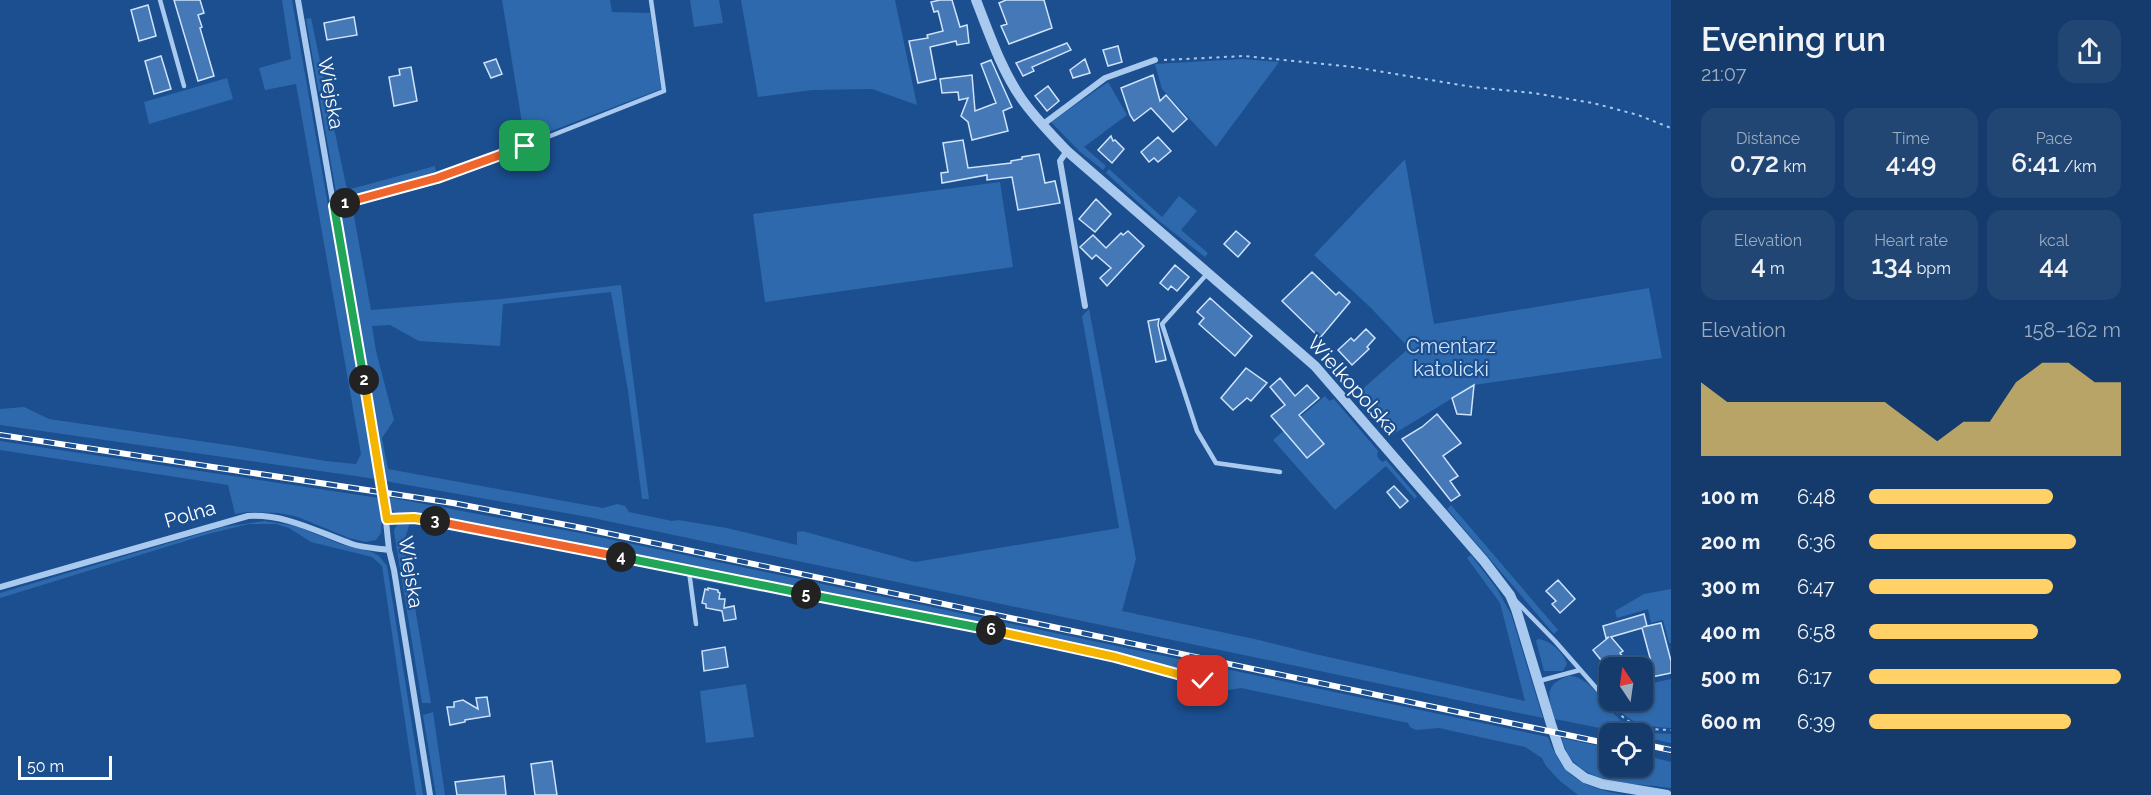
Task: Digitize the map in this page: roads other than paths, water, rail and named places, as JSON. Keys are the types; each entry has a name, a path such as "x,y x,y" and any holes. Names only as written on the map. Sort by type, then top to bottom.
{"street":[{"name":"Wiejska","path":"298,0 387,519 389,550 430,795"},
{"name":"Wielkopolska","path":"976,0 1020,97 1041,124 1067,152 1209,272 1296,348 1328,380 1450,520 1510,595 1560,751 1569,766 1586,778 1602,784 1667,795"},
{"path":"1041,124 1105,78 1155,60"},
{"path":"1067,152 1060,161 1085,306"},
{"name":"Polna","path":"0,587 248,516 278,517 355,546 389,550"},
{"path":"387,519 414,518 537,539 689,571"}],"lane":[{"path":"160,0 184,86"},
{"path":"334,206 437,178 664,91 651,0"},
{"path":"1209,272 1162,324 1197,431 1216,463 1280,472"},
{"path":"689,571 696,624"},
{"path":"1510,595 1555,641 1599,691"},
{"path":"1539,681 1580,670"}],"railway":[{"path":"0,435 453,503 587,529 1599,742"},
{"path":"1653,746 1671,750"}],"park label":[{"name":"Cmentarz katolicki","path":"1451,358"}]}
